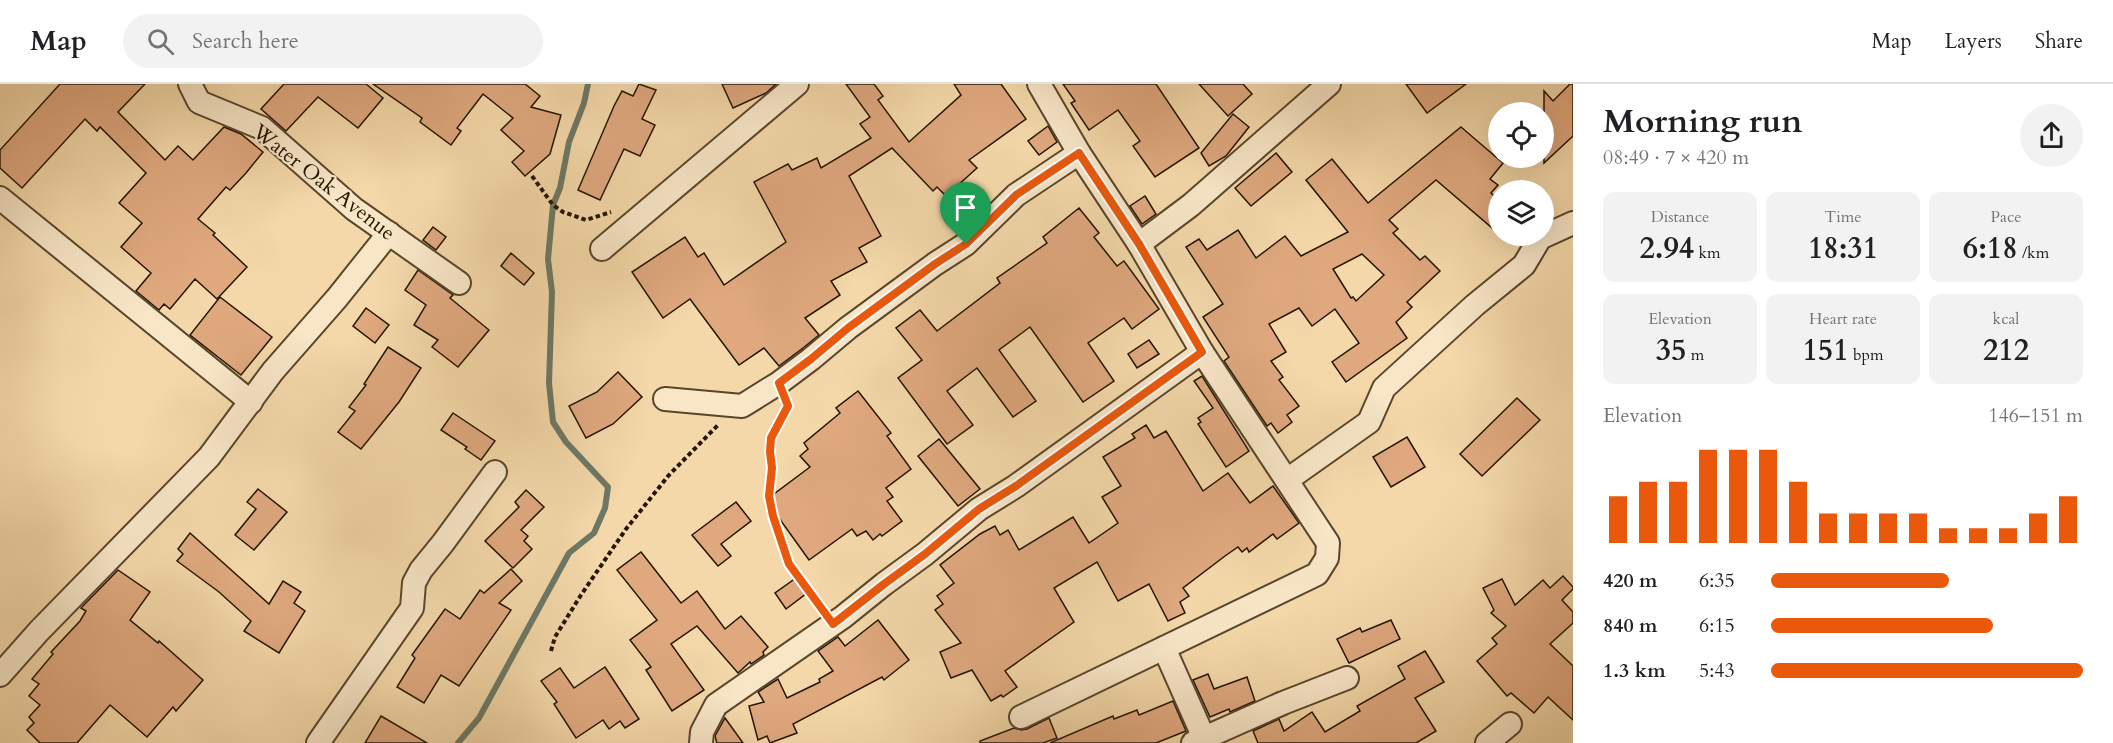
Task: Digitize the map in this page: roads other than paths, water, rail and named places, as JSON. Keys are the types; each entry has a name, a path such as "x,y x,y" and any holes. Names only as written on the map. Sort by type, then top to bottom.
{"street":[{"name":"Water Oak Avenue","path":"190,84 199,102 262,128 354,209 459,283"},
{"path":"602,249 797,84"},
{"path":"1021,717 1317,574 1327,558 1328,543 1202,352 1139,244 1079,153 1039,84"},
{"path":"1139,244 1191,205 1329,84"},
{"path":"665,399 742,406 779,383 848,328 966,244 1016,195 1079,153"},
{"path":"0,198 251,402"},
{"path":"1287,480 1369,422 1384,388 1475,305 1524,265 1540,238 1573,223"},
{"path":"0,675 39,631 209,457 273,371 337,298 389,233"},
{"path":"701,743 702,732 716,705 833,624 925,554 979,509 1016,486 1202,352"},
{"path":"318,743 412,608 414,583 421,570 495,472"},
{"path":"1164,648 1199,740 1347,678"},
{"path":"1487,743 1510,724"}],"waterway":[{"path":"458,743 479,718 569,553 594,533 605,508 608,487 566,442 553,422 549,383 552,292 548,259 553,205 560,188 569,142 584,103 588,84"}]}
